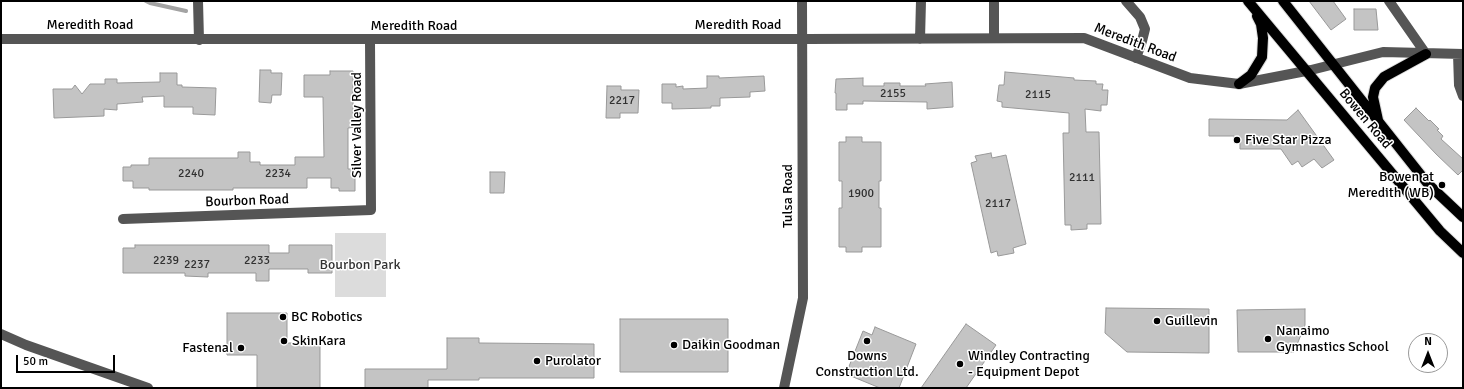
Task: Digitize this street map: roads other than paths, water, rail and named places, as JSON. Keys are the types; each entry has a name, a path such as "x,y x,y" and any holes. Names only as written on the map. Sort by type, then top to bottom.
{"main road":[{"name":"Bowen Road","path":"1283,1 1428,184 1463,217"},
{"name":"Bowen Road","path":"1249,2 1440,230 1463,253"},
{"path":"1239,84 1251,75 1262,57 1263,38 1261,24 1249,2"},
{"path":"1378,122 1373,97 1374,88 1384,76 1426,54"}],"street":[{"path":"198,1 199,40"},
{"name":"Tulsa Road","path":"784,388 802,298 802,1"},
{"path":"920,39 921,1"},
{"path":"994,1 994,38"},
{"path":"1126,1 1140,17 1145,29 1136,58"},
{"path":"1389,1 1426,54"},
{"name":"Meredith Road","path":"1,39 370,40 1084,38 1190,78 1239,84 1307,71 1384,52 1460,54"},
{"name":"Silver Valley Road","path":"370,40 371,210"},
{"path":"1460,54 1459,85 1463,96"},
{"name":"Bourbon Road","path":"123,219 371,210"},
{"path":"1,334 148,388"}],"waterway":[{"path":"146,1 186,11"}],"place":[{"name":"Five Star Pizza","path":"1237,140"},
{"name":"Bowen at Meredith (WB)","path":"1442,185"},
{"name":"BC Robotics","path":"283,317"},
{"name":"Guillevin","path":"1157,321"},
{"name":"Nanaimo Gymnastics School","path":"1268,339"},
{"name":"SkinKara","path":"284,341"},
{"name":"Downs Construction Ltd.","path":"867,341"},
{"name":"Daikin Goodman","path":"674,345"},
{"name":"Fastenal","path":"241,348"},
{"name":"Purolator","path":"537,361"},
{"name":"Windley Contracting - Equipment Depot","path":"960,364"}],"park label":[{"name":"Bourbon Park","path":"360,265"}]}
